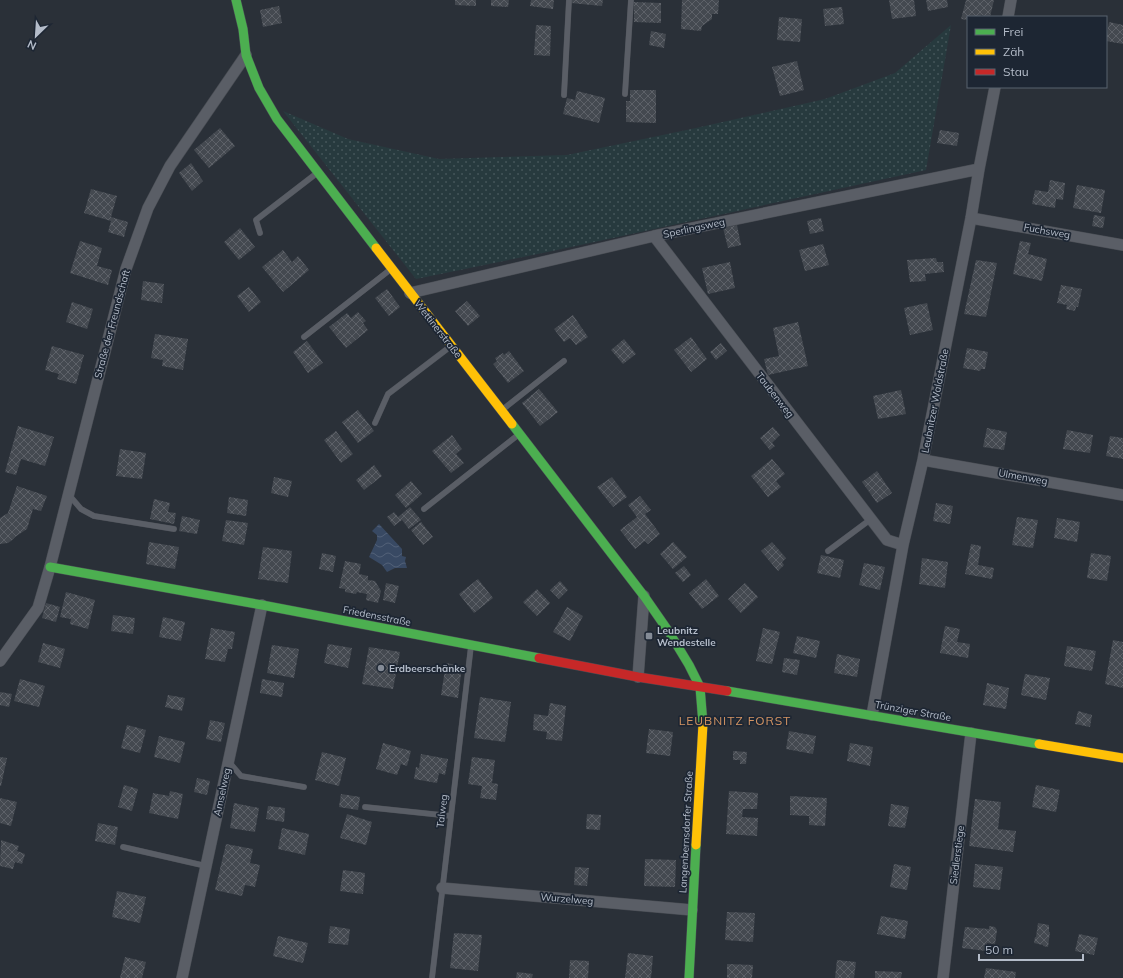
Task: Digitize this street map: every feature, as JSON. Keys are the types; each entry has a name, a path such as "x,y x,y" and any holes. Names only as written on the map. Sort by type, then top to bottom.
{"street":[{"path":"236,0 243,29 246,55"},
{"path":"1008,16 1011,0"},
{"name":"Wettinerstraße","path":"246,55 259,88 277,119 644,596 689,664 700,687"},
{"name":"Straße der Freundschaft","path":"0,661 38,608 69,495 126,269 148,208 170,166 246,55"},
{"name":"Leubnitzer Waldstraße","path":"872,715 903,545 923,460 971,218 995,88"},
{"name":"Sperlingsweg","path":"410,293 654,236 979,169"},
{"name":"Fuchsweg","path":"971,218 1123,245"},
{"name":"Taubenweg","path":"654,236 887,540 903,545"},
{"name":"Ulmenweg","path":"923,460 1123,495"},
{"name":"Friedensstraße","path":"50,567 700,687"},
{"path":"638,676 644,596"},
{"name":"Amselweg","path":"182,978 262,605"},
{"name":"Trünziger Straße","path":"700,687 1123,758"},
{"name":"Langenbernsdorfer Straße","path":"689,978 703,720 700,687"},
{"name":"Siedlerstiege","path":"943,978 971,732"},
{"name":"Wurzelweg","path":"442,888 692,910"}],"lane":[{"path":"564,95 569,0"},
{"path":"625,94 631,0"},
{"path":"260,233 256,220 318,173"},
{"path":"304,337 392,269"},
{"path":"375,423 388,394 451,346"},
{"path":"501,410 564,361"},
{"path":"424,509 519,434"},
{"path":"69,495 81,509 94,516 174,529"},
{"path":"828,551 871,519"},
{"name":"Talweg","path":"432,978 471,645"},
{"path":"229,762 241,776 304,787"},
{"path":"365,807 451,816"},
{"path":"123,847 206,866"}],"green space":[{"path":"951,25 926,170 416,279 283,111 348,139 439,159 567,155 825,99 895,73"}],"water":[{"path":"379,524 402,549 402,556 406,557 405,561 407,568 395,568 387,572 382,565 369,557 377,540 377,535 372,531"}],"building":[{"path":"455,0 476,0 476,6 455,5"},
{"path":"491,0 509,0 508,7 491,6"},
{"path":"531,0 554,0 553,9 530,6"},
{"path":"571,0 603,0 602,6 571,3"},
{"path":"682,0 719,0 718,14 712,14 712,19 702,26 701,31 681,29"},
{"path":"889,0 914,0 916,16 892,19"},
{"path":"926,0 947,0 948,7 928,11"},
{"path":"966,0 994,0 990,16 967,16 967,20 961,19"},
{"path":"634,2 661,3 661,23 634,22"},
{"path":"279,6 282,23 263,27 260,10"},
{"path":"842,7 844,24 825,26 823,9"},
{"path":"779,17 802,19 800,42 777,40"},
{"path":"1109,22 1123,25 1123,44 1107,41"},
{"path":"536,25 551,26 550,56 534,55"},
{"path":"651,31 666,34 664,48 649,45"},
{"path":"797,61 804,90 780,96 772,67"},
{"path":"630,90 656,90 656,123 626,122 626,101 630,101"},
{"path":"577,91 605,98 599,123 563,114 567,98 575,100"},
{"path":"220,128 235,146 209,168 194,150"},
{"path":"940,130 959,133 957,146 937,143"},
{"path":"191,163 203,181 192,191 179,173"},
{"path":"1050,180 1065,183 1063,200 1056,199 1055,208 1032,204 1035,190 1048,192"},
{"path":"1077,185 1105,190 1101,213 1073,208"},
{"path":"91,189 117,196 111,217 128,222 124,237 108,232 111,221 84,213"},
{"path":"1094,215 1105,217 1103,228 1092,226"},
{"path":"821,218 824,231 810,234 807,221"},
{"path":"737,225 741,245 728,248 723,228"},
{"path":"240,228 255,247 239,260 224,242"},
{"path":"80,241 102,248 97,266 112,270 108,285 70,273"},
{"path":"1020,241 1031,243 1028,254 1047,259 1042,281 1013,274"},
{"path":"823,244 829,265 805,271 799,250"},
{"path":"283,250 292,262 298,256 309,270 283,292 262,267"},
{"path":"936,258 937,262 943,262 944,272 925,274 926,281 910,282 907,260"},
{"path":"976,260 997,263 986,317 964,314"},
{"path":"730,262 735,288 708,294 702,268"},
{"path":"143,281 164,284 162,303 141,300"},
{"path":"1061,285 1082,289 1078,307 1076,307 1075,311 1066,309 1067,305 1057,303"},
{"path":"249,287 261,302 249,312 237,296"},
{"path":"387,289 400,307 389,316 375,298"},
{"path":"467,301 480,316 468,326 455,311"},
{"path":"72,302 93,309 87,329 66,322"},
{"path":"927,303 933,330 910,335 904,308"},
{"path":"358,312 366,321 363,323 368,330 346,348 329,327 347,313 351,318"},
{"path":"573,315 588,337 576,345 570,338 564,342 554,329"},
{"path":"798,322 808,366 768,375 764,359 779,356 773,328"},
{"path":"155,334 188,339 183,370 162,366 163,360 151,358"},
{"path":"691,337 707,359 691,372 674,350"},
{"path":"624,339 636,354 623,364 611,350"},
{"path":"307,341 323,363 308,373 293,352"},
{"path":"721,343 727,351 716,360 710,352"},
{"path":"52,346 84,355 76,384 57,379 59,374 45,370"},
{"path":"967,348 988,352 985,369 981,369 980,371 963,368"},
{"path":"509,351 524,371 508,383 493,364 497,361 495,358 503,353 504,355"},
{"path":"539,389 558,412 540,426 522,403"},
{"path":"901,390 906,414 878,419 873,396"},
{"path":"358,410 374,431 358,443 342,422"},
{"path":"18,426 54,437 45,466 21,459 16,475 5,472"},
{"path":"773,427 780,435 772,443 775,446 770,450 760,438"},
{"path":"987,428 1007,432 1004,450 983,447"},
{"path":"1067,430 1093,435 1090,453 1063,449"},
{"path":"336,431 353,454 341,463 324,440"},
{"path":"452,435 462,449 456,454 464,463 451,473 432,451"},
{"path":"1110,436 1123,438 1123,459 1106,456"},
{"path":"120,449 146,453 142,479 116,476"},
{"path":"772,459 785,474 776,481 781,487 768,497 751,476"},
{"path":"374,465 382,476 364,490 356,480"},
{"path":"877,471 892,493 877,503 862,482"},
{"path":"274,477 292,481 288,497 271,493"},
{"path":"612,477 627,497 613,507 597,487"},
{"path":"411,481 422,494 406,508 395,495"},
{"path":"17,486 47,496 41,511 33,509 27,529 8,543 0,544 0,518 8,513"},
{"path":"640,496 651,510 645,514 660,534 648,544 645,541 635,549 620,530 637,517 628,505"},
{"path":"229,497 248,500 246,516 227,513"},
{"path":"154,499 170,503 168,512 176,513 174,524 150,519"},
{"path":"936,503 953,506 950,524 933,521"},
{"path":"410,507 421,520 409,529 402,520 394,526 387,517 394,512 398,517"},
{"path":"182,516 200,520 197,534 179,531"},
{"path":"1017,517 1038,520 1033,548 1012,545"},
{"path":"1057,518 1080,522 1077,542 1054,538"},
{"path":"226,520 248,523 244,545 222,541"},
{"path":"421,522 433,537 423,545 411,530"},
{"path":"149,542 179,547 175,569 146,564"},
{"path":"673,542 687,557 673,569 660,554"},
{"path":"772,542 786,558 782,562 784,565 778,571 761,551"},
{"path":"971,544 981,546 978,565 994,568 992,579 965,574"},
{"path":"263,547 292,551 288,583 258,579"},
{"path":"322,553 336,556 333,572 319,569"},
{"path":"1091,553 1111,556 1107,581 1087,578"},
{"path":"821,555 844,560 840,578 817,573"},
{"path":"922,558 948,562 945,588 919,584"},
{"path":"345,561 361,564 359,574 368,576 368,580 375,581 381,591 378,603 366,600 367,594 345,592 345,589 339,588"},
{"path":"864,563 885,567 880,590 859,585"},
{"path":"684,566 691,575 683,582 675,573"},
{"path":"478,579 493,598 474,613 459,594"},
{"path":"706,579 719,596 702,609 689,593"},
{"path":"560,581 568,590 559,599 550,590"},
{"path":"386,583 399,586 395,603 383,600"},
{"path":"745,583 758,597 741,613 728,599"},
{"path":"537,589 550,603 537,616 523,602"},
{"path":"66,592 95,600 88,629 70,624 71,619 60,617"},
{"path":"46,603 60,607 56,622 42,618"},
{"path":"567,607 583,616 570,641 553,632"},
{"path":"113,615 135,618 133,634 111,631"},
{"path":"163,617 185,622 181,641 159,637"},
{"path":"945,626 960,629 957,642 970,644 968,658 940,653"},
{"path":"211,628 235,632 232,649 228,649 225,662 205,659"},
{"path":"763,628 780,632 772,664 756,661"},
{"path":"797,636 820,641 816,658 793,653"},
{"path":"1113,640 1123,642 1123,688 1105,684"},
{"path":"43,643 65,649 60,668 38,662"},
{"path":"328,644 352,648 348,668 324,663"},
{"path":"272,645 299,649 294,678 267,673"},
{"path":"1067,646 1096,651 1092,671 1064,666"},
{"name":"Erdbeerschänke","path":"369,647 400,652 393,689 362,684"},
{"path":"837,654 860,659 857,677 834,673"},
{"path":"784,658 800,660 797,675 782,672"},
{"path":"446,663 462,666 458,698 441,695"},
{"path":"1025,674 1050,678 1046,700 1021,695"},
{"path":"20,679 45,686 39,707 14,701"},
{"path":"262,679 284,683 282,697 260,693"},
{"path":"987,683 1009,688 1006,709 983,705"},
{"path":"0,692 12,694 9,707 0,705"},
{"path":"168,695 185,698 182,711 165,707"},
{"path":"480,697 511,702 505,742 474,738"},
{"path":"550,703 566,706 562,741 546,739 547,732 533,730 534,714 548,716"},
{"path":"1078,711 1092,715 1090,727 1075,724"},
{"path":"210,720 225,723 221,742 206,739"},
{"path":"127,725 146,730 140,753 121,748"},
{"path":"649,729 673,732 670,756 646,753"},
{"path":"789,731 816,736 813,754 786,749"},
{"path":"159,736 185,742 180,763 154,757"},
{"path":"383,743 411,751 407,766 401,764 397,775 376,769"},
{"path":"850,743 873,747 870,766 847,761"},
{"path":"733,751 747,752 746,764 740,764 740,760 733,760"},
{"path":"322,752 346,758 339,786 315,780"},
{"path":"421,754 448,759 445,775 439,773 437,783 414,779 416,767 419,768"},
{"path":"0,757 7,758 1,786 0,786"},
{"path":"472,757 495,760 492,783 498,784 496,800 480,798 482,786 468,784"},
{"path":"197,778 210,781 207,795 194,792"},
{"path":"124,785 138,789 132,811 118,807"},
{"path":"1036,785 1060,790 1056,812 1032,807"},
{"path":"170,791 183,794 178,819 149,813 153,793 169,796"},
{"path":"729,791 758,793 757,809 743,809 742,817 758,818 757,836 726,834"},
{"path":"341,794 360,797 358,810 339,807"},
{"path":"790,796 827,798 825,826 809,825 809,816 790,815"},
{"path":"0,798 17,802 11,826 0,823"},
{"path":"975,799 1001,802 998,829 1016,831 1013,852 969,846"},
{"path":"234,803 259,808 255,832 230,828"},
{"path":"891,804 909,807 905,828 888,826"},
{"path":"268,806 285,808 284,822 266,819"},
{"path":"347,814 372,822 366,845 340,838"},
{"path":"587,814 601,815 600,830 586,829"},
{"path":"98,823 118,827 115,845 95,841"},
{"path":"282,828 309,834 305,855 278,849"},
{"path":"1,840 19,846 17,851 25,854 22,864 15,862 13,869 0,866"},
{"path":"226,844 253,849 250,863 260,865 255,887 245,885 242,896 215,890"},
{"path":"645,859 676,860 675,887 644,886"},
{"path":"894,864 911,867 907,890 890,887"},
{"path":"975,864 1003,867 1000,890 973,887"},
{"path":"575,867 589,868 587,886 574,885"},
{"path":"343,870 365,873 363,894 340,891"},
{"path":"117,891 146,897 140,923 112,917"},
{"path":"727,912 755,913 753,942 725,940"},
{"path":"881,916 908,921 905,939 877,934"},
{"path":"1038,923 1049,925 1050,932 1048,947 1034,943"},
{"path":"330,926 350,929 348,945 328,943"},
{"path":"989,926 995,927 997,930 995,944 987,943 986,951 962,948 965,927 989,929"},
{"path":"454,933 482,935 478,971 450,968"},
{"path":"1079,934 1098,938 1094,955 1075,951"},
{"path":"278,936 308,943 303,963 273,956"},
{"path":"628,953 653,956 651,978 625,978"},
{"path":"125,957 146,962 142,978 120,978"},
{"path":"570,960 589,961 588,978 569,978"},
{"path":"837,960 856,962 854,978 835,978"},
{"path":"727,964 753,965 752,978 727,978"},
{"path":"986,968 1016,972 1015,978 984,978"},
{"path":"875,971 902,972 901,978 875,978"},
{"path":"517,972 533,974 532,978 516,978"}],"traffic: fast":[{"path":"236,0 243,29 246,55 259,88 277,119 376,248"},
{"path":"512,424 644,596 669,632 689,665 700,687 703,724"},
{"path":"50,567 262,605 539,658"},
{"path":"727,691 1039,744"},
{"path":"689,978 696,845"}],"traffic: slow":[{"path":"376,248 512,424"},
{"path":"696,845 703,724"},
{"path":"1039,744 1123,758"}],"traffic: jam":[{"path":"539,658 638,677 727,691"}],"place":[{"name":"Leubnitz Wendestelle","path":"649,636"},
{"name":"Erdbeerschänke","path":"381,668"}],"district":[{"name":"LEUBNITZ FORST","path":"735,720"}]}
